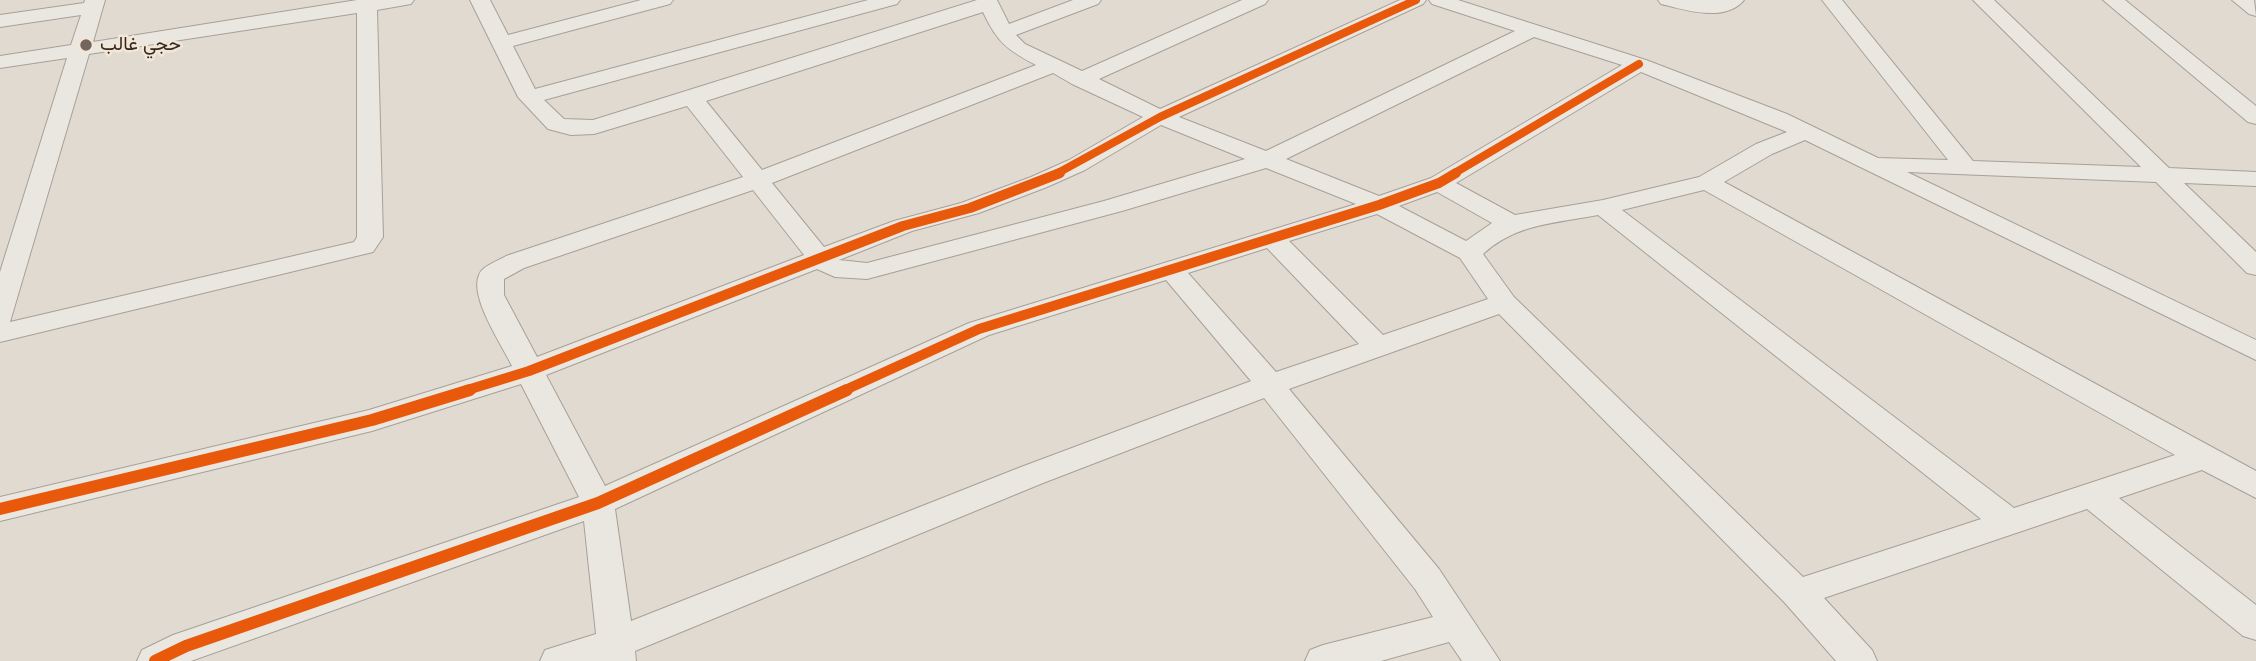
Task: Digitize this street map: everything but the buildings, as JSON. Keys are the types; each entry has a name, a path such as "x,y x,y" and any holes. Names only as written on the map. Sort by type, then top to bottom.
{"street":[{"path":"0,62 367,3 404,0"},
{"path":"480,0 529,97 556,124 571,128 594,127 691,99 988,2 1003,33 1018,48 1052,66 1160,117 1378,205 1469,253 1504,303 1797,593 1859,661"},
{"path":"502,43 663,0"},
{"path":"529,97 890,0"},
{"path":"1003,33 1091,0"},
{"path":"1079,80 1258,0"},
{"path":"0,509 372,420 529,371 903,226 970,208 1039,182 1077,165 1160,117 1416,0"},
{"path":"1439,0 1639,64 1779,119 2256,351"},
{"path":"1668,0 1705,9 1718,8 1734,0"},
{"path":"1832,0 1966,167"},
{"path":"1983,0 2256,267"},
{"path":"2113,0 2256,117"},
{"path":"2242,0 2256,9"},
{"path":"0,333 333,257 363,247 370,237 367,3"},
{"path":"0,22 93,4 0,316"},
{"path":"691,99 820,259 835,269 883,269 1265,161 1532,30"},
{"path":"155,661 186,646 598,503 979,329 1272,239 1439,183 1639,64"},
{"path":"617,652 598,503 490,295 491,276 515,262 756,181 1052,66"},
{"path":"1469,253 1487,236 1511,223 1603,207 1707,182 1764,149 1806,132"},
{"path":"1870,163 2256,179"},
{"path":"1707,182 2256,486"},
{"path":"1439,183 1511,223"},
{"path":"1603,207 2010,523"},
{"path":"1272,239 1378,347"},
{"path":"1171,269 1270,385 1427,579 1482,661"},
{"path":"558,661 617,652 1032,475 1270,385 1504,303"},
{"path":"1797,593 2206,457"},
{"path":"2092,495 2256,625"},
{"path":"1323,661 1458,625"}],"cycle path":[{"path":"0,509 372,420 529,371 903,226 970,208 1039,182 1077,165 1160,117 1416,0"},
{"path":"155,661 186,646 598,503 979,329 1379,205 1439,183 1639,64"}],"place":[{"name":"حجي غالب","path":"86,45"}]}
